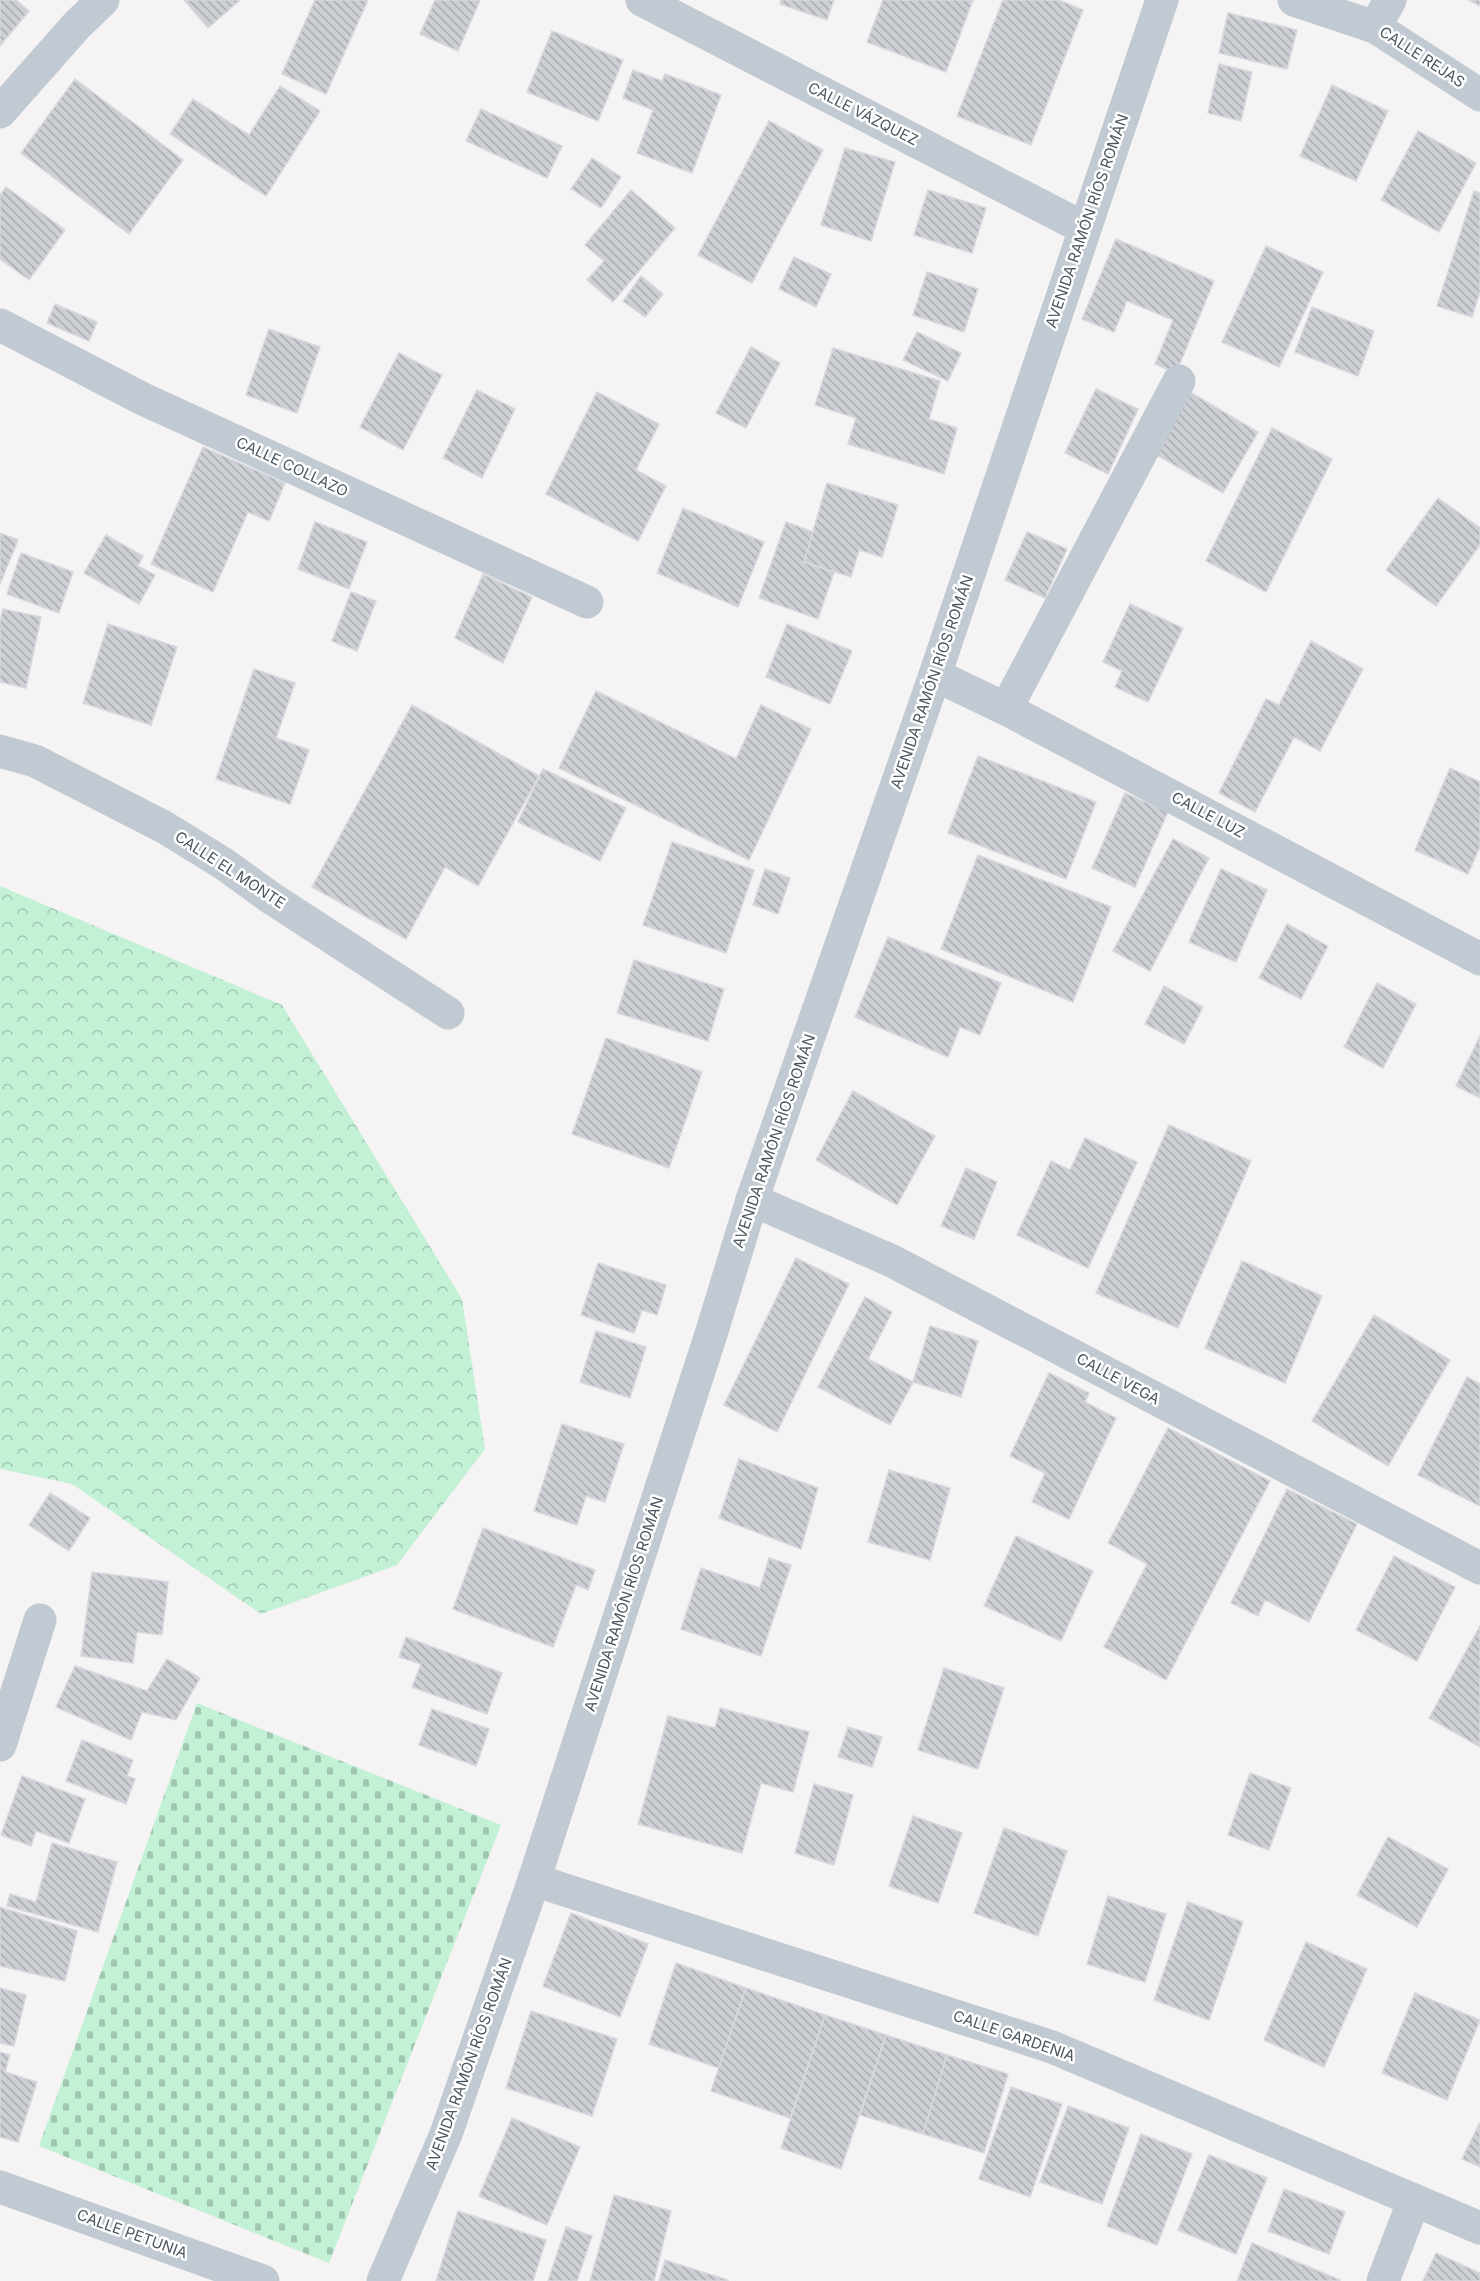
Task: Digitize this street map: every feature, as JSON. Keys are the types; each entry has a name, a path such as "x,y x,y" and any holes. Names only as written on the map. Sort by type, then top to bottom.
{"street":[{"path":"0,112 76,25 103,0"},
{"name":"CALLE VÁZQUEZ","path":"642,0 1084,228"},
{"name":"AVENIDA RAMÓN RÍOS ROMÁN","path":"383,2281 446,2134 534,1880 712,1331 752,1200 935,675 1162,0"},
{"name":"CALLE REJAS","path":"1294,0 1382,14 1480,95"},
{"name":"CALLE COLLAZO","path":"0,325 142,399 587,602"},
{"path":"1006,709 1179,381"},
{"name":"CALLE LUZ","path":"935,675 1006,709 1480,959"},
{"name":"CALLE EL MONTE","path":"0,751 35,761 164,827 224,864 271,898 448,1013"},
{"name":"CALLE VEGA","path":"752,1200 892,1261 1480,1568"},
{"path":"0,1745 40,1620"},
{"name":"CALLE GARDENIA","path":"534,1880 1052,2048 1480,2228"},
{"name":"CALLE PETUNIA","path":"1,2189 263,2281"},
{"path":"1383,2281 1414,2200"}],"green space":[{"path":"0,886 282,1005 462,1299 485,1449 397,1565 261,1614 72,1484 0,1469"},
{"path":"197,1703 501,1825 329,2263 39,2146"}],"building":[{"path":"0,0 16,0 29,11 0,46"},
{"path":"184,0 240,0 208,28"},
{"path":"315,0 368,0 326,94 282,74"},
{"path":"435,0 480,0 458,51 420,34"},
{"path":"781,0 834,0 827,20 780,4"},
{"path":"883,0 973,0 946,72 867,42"},
{"path":"1003,0 1059,0 1083,10 1031,145 957,116"},
{"path":"1468,0 1480,0 1480,6"},
{"path":"1228,13 1297,30 1287,69 1219,53"},
{"path":"552,31 623,60 598,121 527,92"},
{"path":"1219,64 1252,72 1241,121 1208,113"},
{"path":"633,70 662,81 665,74 721,95 692,173 637,153 653,110 623,98"},
{"path":"75,79 183,160 129,234 21,153"},
{"path":"1332,85 1388,111 1356,181 1300,156"},
{"path":"280,86 320,111 266,196 170,134 193,99 249,135"},
{"path":"481,109 562,146 547,178 466,141"},
{"path":"769,121 823,150 752,283 698,255"},
{"path":"1418,131 1476,163 1439,232 1381,200"},
{"path":"845,148 895,162 871,241 821,225"},
{"path":"592,158 621,177 601,208 571,189"},
{"path":"6,187 65,230 29,280 0,259 0,195"},
{"path":"631,190 675,228 613,302 587,280 604,261 585,245"},
{"path":"928,190 986,208 972,253 914,235"},
{"path":"1474,191 1480,193 1480,292 1472,317 1437,306"},
{"path":"1116,239 1214,281 1176,373 1155,364 1173,320 1127,301 1114,332 1082,319"},
{"path":"1266,246 1323,272 1279,367 1222,342"},
{"path":"794,257 831,274 816,307 779,289"},
{"path":"927,272 978,289 964,332 913,315"},
{"path":"641,276 663,294 645,317 623,301"},
{"path":"55,304 97,322 89,341 47,323"},
{"path":"1312,307 1374,331 1358,376 1295,352"},
{"path":"269,329 320,347 297,413 246,395"},
{"path":"917,332 961,353 948,381 903,360"},
{"path":"751,347 780,363 746,428 716,413"},
{"path":"833,348 940,381 929,419 957,428 944,474 848,444 856,418 815,405"},
{"path":"399,353 442,375 403,450 360,427"},
{"path":"1096,389 1138,409 1108,474 1065,453"},
{"path":"477,390 515,409 482,478 443,458"},
{"path":"1188,391 1258,432 1223,493 1153,453"},
{"path":"597,392 659,424 636,470 666,486 638,541 546,494"},
{"path":"1272,428 1332,459 1266,592 1206,561"},
{"path":"203,447 285,483 269,521 248,512 213,592 151,564"},
{"path":"827,483 898,505 882,557 859,550 851,577 804,562"},
{"path":"1438,498 1480,528 1480,545 1436,606 1386,570"},
{"path":"683,508 764,542 738,607 657,573"},
{"path":"315,522 367,542 349,589 298,569"},
{"path":"786,522 813,532 804,562 834,572 818,619 759,598"},
{"path":"1027,532 1067,549 1045,598 1005,580"},
{"path":"0,533 18,540 0,584"},
{"path":"106,535 143,556 138,566 155,575 139,604 84,573"},
{"path":"21,553 73,572 59,613 7,594"},
{"path":"483,574 532,597 503,663 455,638"},
{"path":"351,592 376,601 357,651 332,641"},
{"path":"1130,604 1183,628 1148,702 1115,687 1122,671 1103,662"},
{"path":"3,609 41,617 26,688 0,682 0,621"},
{"path":"108,624 177,647 151,725 83,703"},
{"path":"787,624 852,651 830,704 766,677"},
{"path":"1311,641 1363,669 1320,751 1294,737 1255,812 1219,793 1266,699 1279,705"},
{"path":"254,669 295,683 276,738 309,750 290,804 216,779"},
{"path":"596,691 736,759 761,705 811,729 749,860 559,768"},
{"path":"412,705 539,776 478,886 445,867 406,939 312,887"},
{"path":"978,756 1096,802 1066,879 948,833"},
{"path":"1450,768 1480,782 1480,847 1468,874 1415,850"},
{"path":"543,769 626,808 600,861 518,822"},
{"path":"1125,793 1168,812 1135,887 1092,868"},
{"path":"1173,839 1209,858 1150,971 1113,951"},
{"path":"672,842 754,870 726,953 643,925"},
{"path":"978,855 1111,907 1073,1002 941,949"},
{"path":"765,869 790,878 778,914 753,905"},
{"path":"1221,869 1267,890 1236,962 1189,942"},
{"path":"1287,924 1328,946 1301,999 1259,978"},
{"path":"888,937 1001,983 980,1035 960,1027 948,1057 855,1017"},
{"path":"634,960 724,989 708,1041 617,1013"},
{"path":"1377,983 1416,1004 1383,1068 1344,1047"},
{"path":"1164,986 1203,1007 1184,1044 1145,1024"},
{"path":"1480,1036 1480,1098 1456,1086"},
{"path":"606,1038 702,1072 669,1168 572,1134"},
{"path":"853,1091 935,1136 897,1205 816,1160"},
{"path":"1169,1125 1251,1161 1178,1328 1096,1293"},
{"path":"1085,1138 1137,1162 1088,1268 1017,1235 1051,1161 1070,1170"},
{"path":"966,1168 997,1182 974,1239 941,1226"},
{"path":"796,1258 849,1284 777,1432 724,1405"},
{"path":"1242,1261 1322,1296 1285,1383 1205,1348"},
{"path":"598,1263 666,1285 657,1315 642,1310 634,1333 581,1315"},
{"path":"865,1297 892,1312 868,1359 913,1382 890,1425 818,1387"},
{"path":"1374,1315 1450,1360 1388,1466 1312,1421"},
{"path":"930,1326 978,1341 961,1397 913,1382"},
{"path":"596,1331 646,1347 630,1398 580,1382"},
{"path":"1049,1373 1089,1393 1085,1402 1116,1418 1069,1519 1032,1502 1045,1473 1010,1456"},
{"path":"1467,1377 1480,1384 1480,1506 1418,1475"},
{"path":"562,1424 624,1444 605,1502 586,1496 577,1525 534,1511"},
{"path":"1168,1428 1270,1481 1166,1680 1104,1647 1147,1564 1108,1543"},
{"path":"739,1459 818,1488 801,1549 719,1518"},
{"path":"889,1470 950,1488 930,1560 868,1542"},
{"path":"1287,1489 1357,1524 1309,1622 1265,1600 1258,1616 1231,1603"},
{"path":"50,1493 90,1518 69,1551 29,1525"},
{"path":"483,1528 595,1570 588,1590 576,1585 553,1647 453,1609"},
{"path":"1016,1536 1093,1571 1061,1641 984,1606"},
{"path":"1394,1556 1455,1587 1417,1661 1356,1630"},
{"path":"769,1558 791,1565 761,1656 681,1629 701,1568 760,1588"},
{"path":"92,1572 168,1582 162,1635 137,1632 133,1663 81,1656"},
{"path":"1480,1626 1480,1747 1429,1718"},
{"path":"406,1637 502,1673 487,1714 412,1687 421,1664 399,1657"},
{"path":"167,1659 200,1678 176,1720 142,1712 131,1740 56,1707 75,1666 147,1691"},
{"path":"944,1668 1004,1688 978,1769 918,1750"},
{"path":"720,1708 809,1732 793,1792 761,1783 742,1853 638,1824 668,1716 715,1728"},
{"path":"432,1709 489,1729 476,1766 419,1745"},
{"path":"848,1727 882,1737 872,1767 838,1757"},
{"path":"82,1740 133,1760 127,1776 135,1779 126,1804 66,1781"},
{"path":"1250,1773 1291,1788 1269,1850 1228,1835"},
{"path":"22,1776 85,1799 69,1843 36,1831 31,1846 1,1835"},
{"path":"814,1784 853,1795 834,1865 795,1853"},
{"path":"913,1816 962,1833 938,1903 889,1886"},
{"path":"1004,1828 1067,1851 1038,1936 974,1913"},
{"path":"1388,1837 1448,1869 1417,1927 1357,1895"},
{"path":"52,1843 117,1862 98,1932 7,1906 10,1894 36,1902"},
{"path":"1108,1896 1166,1914 1145,1982 1087,1964"},
{"path":"1188,1902 1243,1922 1209,2020 1154,2000"},
{"path":"0,1907 77,1931 65,1981 0,1966"},
{"path":"571,1913 648,1944 620,2017 543,1986"},
{"path":"1306,1942 1367,1969 1324,2067 1264,2040"},
{"path":"676,1963 746,1988 719,2068 649,2044"},
{"path":"0,1988 26,1995 14,2046 0,2043"},
{"path":"746,1988 825,2015 790,2118 711,2091"},
{"path":"1415,1993 1480,2020 1447,2100 1382,2073"},
{"path":"531,2011 617,2039 592,2116 506,2088"},
{"path":"825,2015 886,2035 841,2169 781,2148"},
{"path":"886,2035 947,2055 923,2134 860,2115"},
{"path":"0,2052 10,2055 5,2072 37,2082 18,2142 0,2137"},
{"path":"947,2055 1008,2074 984,2153 923,2134"},
{"path":"1011,2087 1062,2104 1030,2197 979,2179"},
{"path":"1068,2106 1129,2128 1102,2204 1040,2182"},
{"path":"512,2118 580,2147 547,2225 479,2196"},
{"path":"1480,2122 1480,2167 1462,2159"},
{"path":"1141,2134 1192,2154 1157,2245 1107,2226"},
{"path":"1209,2155 1267,2178 1236,2254 1178,2230"},
{"path":"1284,2189 1345,2212 1329,2254 1268,2231"},
{"path":"614,2195 671,2211 654,2281 590,2281"},
{"path":"458,2211 546,2240 533,2281 436,2281"},
{"path":"566,2227 592,2236 577,2281 548,2281"},
{"path":"1252,2243 1340,2280 1340,2281 1237,2281"},
{"path":"1436,2253 1480,2273 1480,2281 1423,2281"},
{"path":"665,2260 728,2280 728,2281 659,2281"}]}
